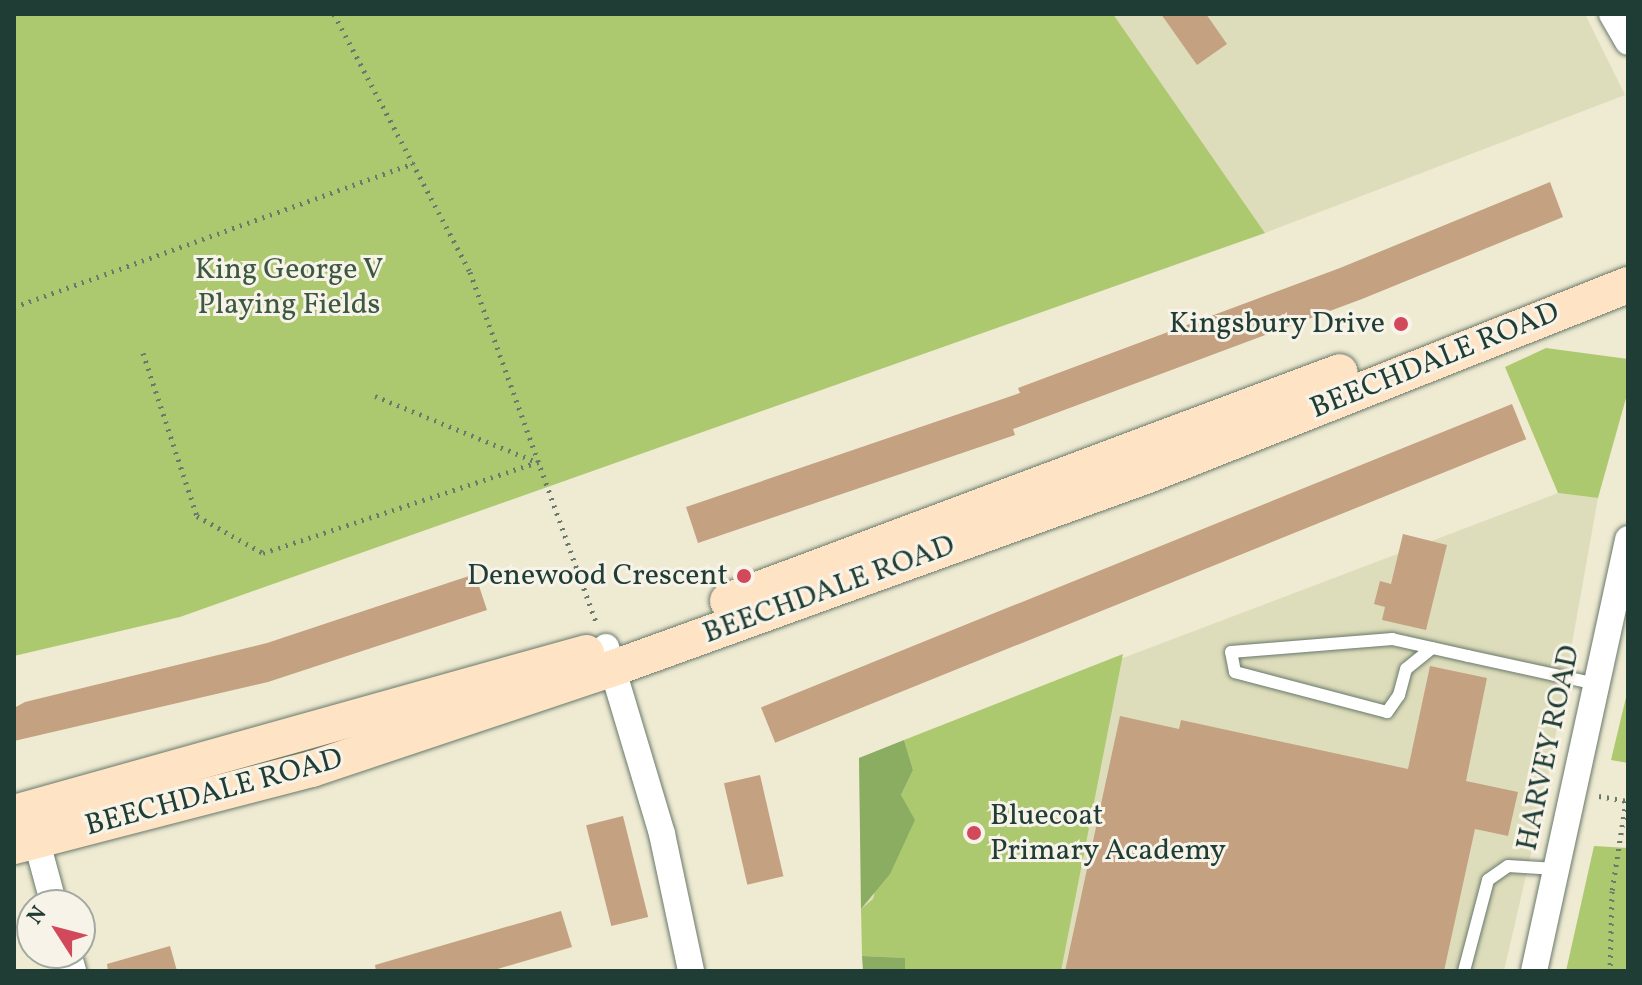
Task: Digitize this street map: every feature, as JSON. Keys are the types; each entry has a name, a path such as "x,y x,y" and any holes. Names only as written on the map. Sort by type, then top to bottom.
{"street":[{"path":"1612,14 1628,42"},
{"name":"BEECHDALE ROAD","path":"23,827 312,769 608,658 1628,264"},
{"name":"BEECHDALE ROAD","path":"608,658 1148,475 1628,285"},
{"name":"HARVEY ROAD","path":"1534,971 1628,539"},
{"path":"608,658 662,834 691,971"},
{"path":"23,827 48,889"}],"lane":[{"path":"1432,648 1406,669 1399,695 1387,712 1235,672 1231,652 1392,639 1596,684"},
{"path":"1464,971 1488,880 1508,866 1556,869"}],"path":[{"path":"334,14 470,272 608,658"},
{"path":"14,307 414,163"},
{"path":"143,353 197,516 263,553 538,462"},
{"path":"375,396 538,462"},
{"path":"1573,791 1626,801 1612,891 1610,971"}],"shaded area":[{"path":"1113,14 1585,14 1625,95 1265,233"},
{"path":"1558,493 1598,498 1546,789 1504,971 863,971 859,758"}],"green space":[{"name":"King George V Playing Fields","path":"14,14 1113,14 1265,233 180,617 14,656"},
{"path":"1546,348 1628,359 1628,391 1598,498 1558,493 1505,367"},
{"name":"Bluecoat Primary Academy","path":"1123,654 1061,971 905,971 904,958 862,956 861,909 873,899 901,795 913,770 904,740"},
{"path":"1628,689 1628,763 1611,760"},
{"path":"904,740 913,770 901,795 915,820 890,874 861,909 859,758"},
{"path":"1594,846 1628,848 1628,971 1566,971"},
{"path":"862,956 905,958 905,971 863,971"}],"building":[{"path":"1161,14 1206,14 1227,44 1197,65"},
{"path":"1550,182 1563,217 1362,299 1013,429 1015,435 698,543 686,507 1020,393 1018,388 1340,268"},
{"path":"1512,404 1526,439 775,743 761,707"},
{"path":"1403,534 1447,545 1426,630 1382,620 1385,607 1374,604 1380,581 1391,584"},
{"path":"475,574 487,610 268,682 14,741 14,708 25,702 267,643"},
{"path":"1430,666 1487,678 1466,781 1518,792 1508,836 1475,829 1444,971 1065,971 1120,716 1179,729 1181,720 1408,769"},
{"path":"760,775 783,876 747,885 724,783"},
{"path":"623,816 648,917 611,926 586,825"},
{"path":"561,911 572,947 491,971 376,971 375,965"},
{"path":"170,946 177,971 108,971 107,964"}],"place":[{"name":"Kingsbury Drive","path":"1401,324"},
{"name":"Denewood Crescent","path":"744,576"},
{"name":"Bluecoat Primary Academy","path":"974,833"}]}
